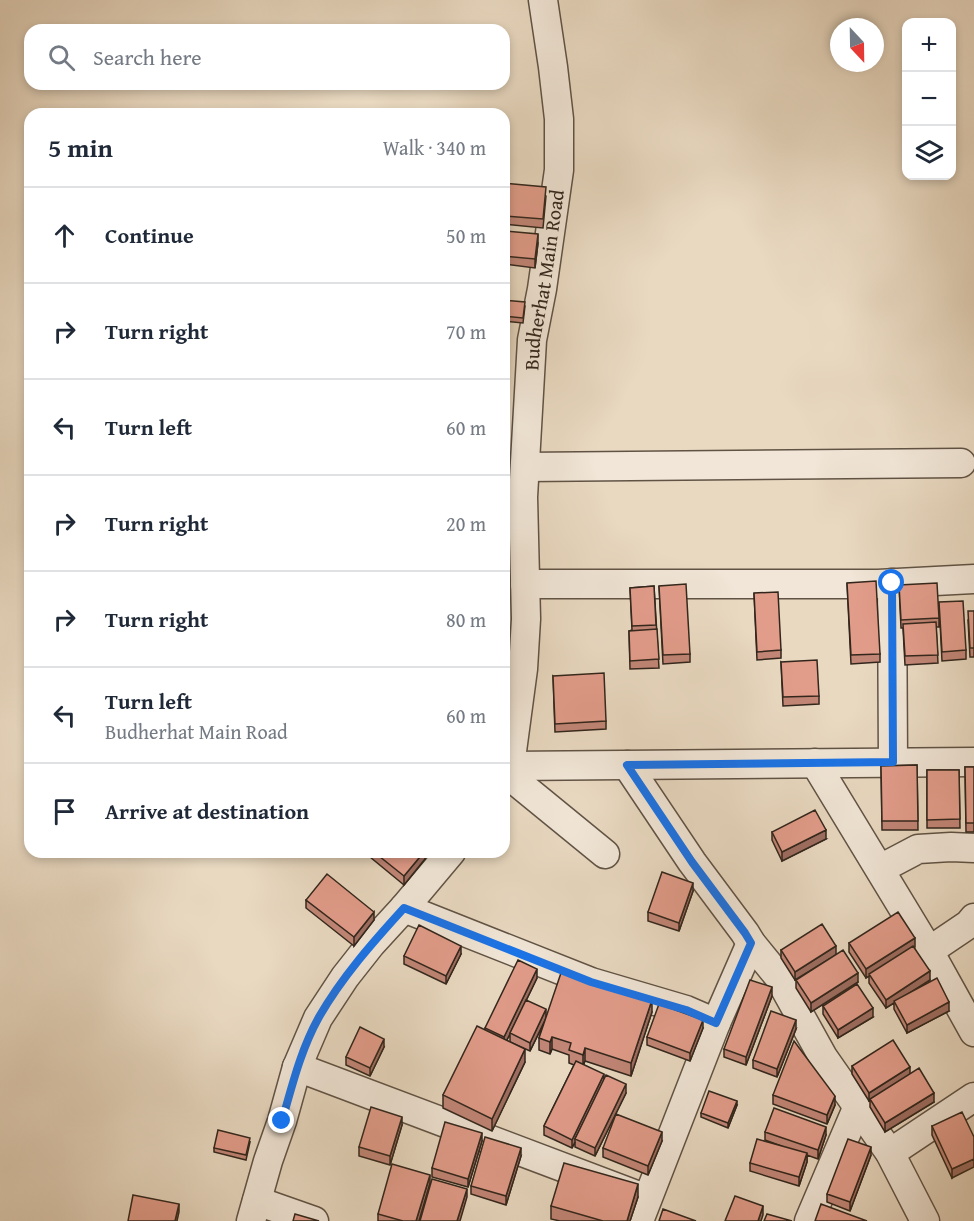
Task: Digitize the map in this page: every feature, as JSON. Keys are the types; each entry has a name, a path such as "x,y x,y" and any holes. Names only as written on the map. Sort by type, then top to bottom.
{"street":[{"name":"Budherhat Main Road","path":"510,753 523,669 526,619 523,497 532,340 559,170 559,119 543,0"},
{"path":"525,467 961,463"},
{"path":"525,584 892,583 974,579"},
{"path":"892,583 893,762"},
{"path":"510,772 627,765 974,762"},
{"path":"816,763 929,951 974,1032"},
{"path":"627,765 692,862 778,976 823,1057 890,1153 925,1221"},
{"path":"510,775 605,854"},
{"path":"880,869 918,849 974,848"},
{"path":"314,1221 254,1211 297,1067 318,1018 345,977 446,858"},
{"path":"404,908 591,982 686,1010 716,1023"},
{"path":"929,951 969,924 974,918"},
{"path":"297,1067 643,1210 716,1023 751,943"},
{"path":"890,1153 974,1096"},
{"path":"809,1221 858,1106"}],"building":[{"path":"510,184 546,187 543,219 510,216"},
{"path":"510,232 538,234 535,259 510,257"},
{"path":"510,301 525,302 523,318 510,317"},
{"path":"876,581 880,654 851,655 847,583"},
{"path":"937,583 939,618 901,620 899,585"},
{"path":"686,584 690,654 663,655 659,586"},
{"path":"654,586 656,625 632,626 630,588"},
{"path":"778,592 781,650 757,652 754,593"},
{"path":"963,601 966,650 942,652 939,602"},
{"path":"968,611 974,611 974,648 970,648"},
{"path":"936,622 938,655 905,656 903,624"},
{"path":"657,629 659,659 630,661 629,631"},
{"path":"817,660 819,696 783,697 781,662"},
{"path":"604,673 606,721 555,724 553,676"},
{"path":"917,765 918,821 882,821 881,766"},
{"path":"965,767 974,767 974,823 966,823"},
{"path":"927,770 959,770 960,819 927,820"},
{"path":"815,810 826,830 782,852 772,832"},
{"path":"382,858 419,858 404,876"},
{"path":"662,872 693,883 679,923 648,912"},
{"path":"327,874 374,912 354,937 306,900"},
{"path":"898,912 915,938 866,969 849,943"},
{"path":"822,924 836,946 795,972 781,950"},
{"path":"419,925 461,946 446,976 404,956"},
{"path":"913,946 930,971 886,1000 869,974"},
{"path":"843,950 858,973 811,1003 796,980"},
{"path":"518,960 537,969 504,1037 485,1028"},
{"path":"562,970 652,1000 631,1063 585,1048 583,1055 569,1050 571,1043 552,1037 550,1042 539,1038"},
{"path":"937,978 949,1002 907,1025 894,1001"},
{"path":"750,980 772,987 746,1057 724,1049"},
{"path":"857,984 873,1008 838,1030 823,1006"},
{"path":"526,1000 546,1009 530,1043 510,1033"},
{"path":"659,1004 703,1020 690,1053 647,1037"},
{"path":"771,1011 796,1020 777,1069 753,1060"},
{"path":"477,1026 525,1049 492,1119 443,1095"},
{"path":"360,1027 384,1039 370,1068 346,1057"},
{"path":"893,1040 910,1067 869,1093 852,1066"},
{"path":"794,1041 835,1096 827,1115 773,1095"},
{"path":"576,1061 604,1074 572,1140 544,1126"},
{"path":"919,1068 934,1093 885,1123 870,1099"},
{"path":"606,1075 626,1084 595,1148 575,1139"},
{"path":"709,1091 737,1101 728,1123 701,1113"},
{"path":"371,1107 402,1117 390,1156 359,1147"},
{"path":"774,1108 826,1127 818,1150 765,1132"},
{"path":"962,1112 974,1137 974,1159 952,1169 932,1126"},
{"path":"616,1114 662,1132 648,1166 603,1148"},
{"path":"445,1122 482,1133 468,1179 432,1168"},
{"path":"218,1130 250,1138 246,1155 214,1148"},
{"path":"485,1137 521,1148 506,1196 471,1186"},
{"path":"757,1139 807,1153 799,1177 750,1163"},
{"path":"848,1139 871,1147 850,1202 827,1194"},
{"path":"564,1163 638,1184 627,1221 603,1221 551,1206"},
{"path":"392,1164 430,1175 416,1221 403,1221 378,1214"},
{"path":"432,1179 467,1189 457,1221 420,1221"},
{"path":"133,1195 179,1204 175,1221 128,1221"},
{"path":"735,1196 763,1206 758,1221 725,1221"},
{"path":"821,1204 867,1221 815,1221"},
{"path":"663,1209 696,1221 659,1221"},
{"path":"295,1214 319,1221 293,1221"},
{"path":"767,1214 792,1221 764,1221"}],"route":[{"path":"282,1121 297,1067 318,1018 345,977 404,908 591,982 686,1010 716,1023 751,943 692,862 627,765 893,762 892,583"}]}
